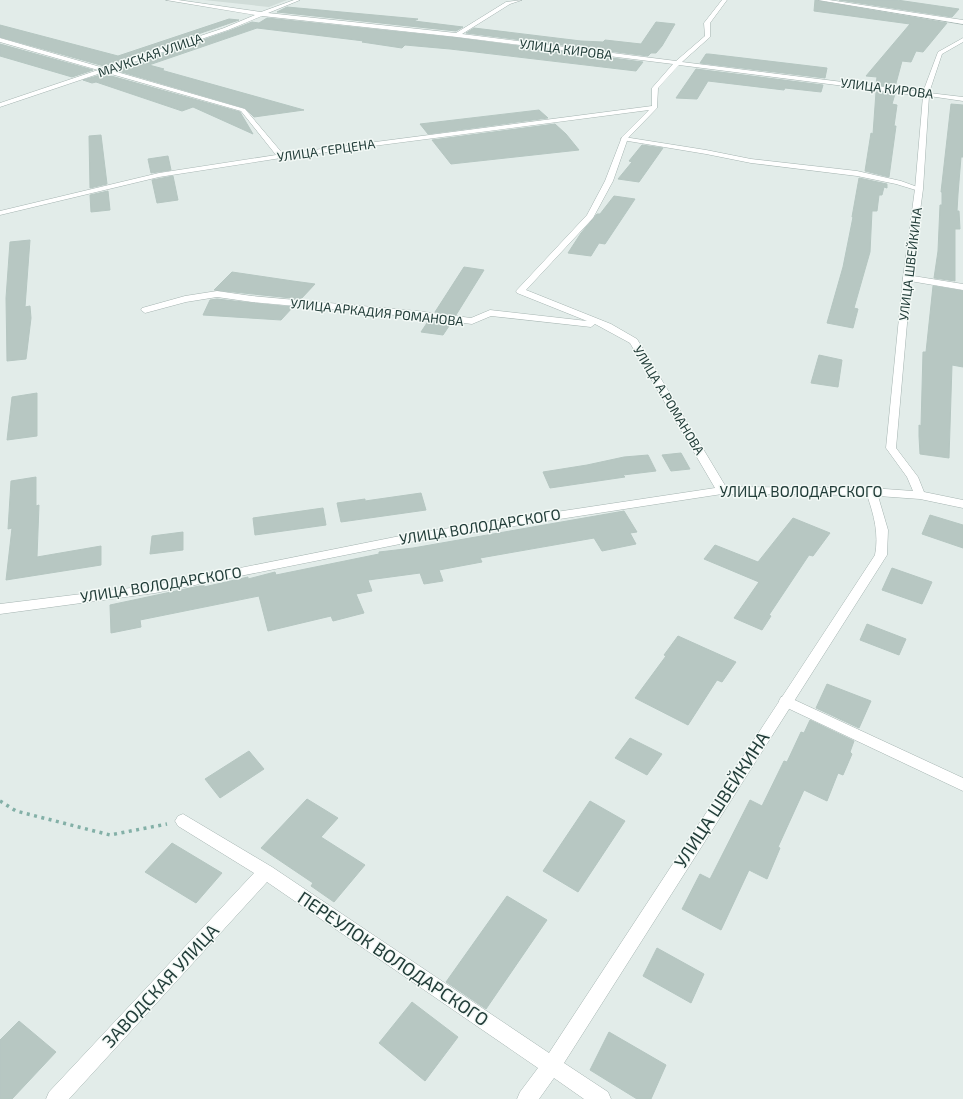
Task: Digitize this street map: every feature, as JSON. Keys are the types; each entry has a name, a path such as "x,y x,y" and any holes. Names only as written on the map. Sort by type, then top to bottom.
{"street":[{"name":"УЛИЦА КИРОВА","path":"168,0 261,14 457,35 926,93 963,99"},
{"name":"МАУКСКАЯ УЛИЦА","path":"0,105 226,29 298,0"},
{"path":"457,35 508,3 520,0"},
{"path":"655,107 655,88 677,63 708,36 707,23 725,0"},
{"path":"820,0 963,22"},
{"path":"0,40 243,110 281,156"},
{"name":"УЛИЦА ШВЕЙКИНА","path":"920,495 912,477 891,448 907,278 919,189 926,93 940,53 963,40"},
{"name":"УЛИЦА А.РОМАНОВА","path":"655,107 624,139 609,181 590,216 520,291 608,326 634,341 722,490"},
{"name":"УЛИЦА ГЕРЦЕНА","path":"0,213 159,175 281,156 655,107"},
{"path":"624,139 665,147 718,154 749,161 831,170 883,178 919,189"},
{"path":"907,278 963,287"},
{"name":"УЛИЦА АРКАДИЯ РОМАНОВА","path":"145,310 184,299 217,294 252,299 417,314 472,321 490,313 608,326"},
{"name":"УЛИЦА ВОЛОДАРСКОГО","path":"0,609 155,589 410,538 722,490 872,492 920,495 963,504"},
{"name":"УЛИЦА ШВЕЙКИНА","path":"527,1099 551,1066 881,554 884,544 883,526 872,492"},
{"path":"786,701 963,785"},
{"name":"ПЕРЕУЛОК ВОЛОДАРСКОГО","path":"183,822 266,872 601,1099"},
{"name":"ЗАВОДСКАЯ УЛИЦА","path":"56,1099 266,872"}],"path":[{"path":"0,801 16,811 110,835 183,822"}],"shaded area":[{"path":"204,0 287,0 269,7"}],"building":[{"path":"815,0 947,23 923,52 916,51 911,62 902,61 895,87 876,85 877,77 866,76 910,24 814,11"},
{"path":"839,0 897,0 959,9 952,17"},
{"path":"287,7 418,19 414,21 463,27 456,31 277,12"},
{"path":"267,18 457,38 643,62 636,71 450,49 405,45 402,48 362,42 364,41 257,28 149,65 164,69 161,70 304,110 254,117 245,108 115,70 252,22 259,23"},
{"path":"229,19 239,20 104,66 0,37 0,25 118,56"},
{"path":"656,22 675,24 662,46 656,53 651,53 648,56 466,33 474,28 581,41 603,42 605,40 641,44"},
{"path":"0,44 93,70 72,77 0,56"},
{"path":"706,54 827,68 825,78 700,63"},
{"path":"696,69 823,85 821,92 785,88 784,90 708,81 697,99 676,98"},
{"path":"104,74 240,112 253,134 193,107 182,111 96,82 92,83 83,80"},
{"path":"876,92 895,94 892,104 897,105 894,126 896,126 889,177 865,171 871,133 873,134"},
{"path":"951,104 963,105 963,157 961,157 957,211 959,211 960,229 955,229 955,281 934,278 938,251 940,205 942,205 941,192"},
{"path":"539,110 548,118 428,134 420,124"},
{"path":"555,124 566,134 579,150 451,164 432,140"},
{"path":"101,135 107,184 90,188 89,136"},
{"path":"642,145 663,148 639,182 618,179 632,162 629,161"},
{"path":"168,156 171,170 151,173 148,159"},
{"path":"173,176 178,200 157,203 152,180"},
{"path":"859,178 887,184 887,188 884,187 882,195 879,195 877,211 872,211 870,252 854,308 858,309 853,328 827,323 843,267"},
{"path":"108,191 110,210 91,212 90,195"},
{"path":"614,196 635,199 605,244 599,243 591,256 568,253 581,233 597,214 600,214"},
{"path":"30,240 25,307 30,306 31,318 26,359 7,361 6,298 10,242"},
{"path":"464,267 484,270 456,315 435,312"},
{"path":"232,272 315,284 301,299 214,290"},
{"path":"933,286 963,291 963,367 952,365 949,458 920,454 919,425 921,426 923,352 926,352"},
{"path":"217,299 293,307 281,320 203,315 210,300"},
{"path":"429,320 451,323 443,335 421,332"},
{"path":"819,355 842,360 838,387 811,383"},
{"path":"37,393 37,436 7,440 12,397"},
{"path":"681,453 690,469 671,471 662,455"},
{"path":"648,455 656,471 623,475 625,477 550,488 543,472 624,457"},
{"path":"36,477 36,506 39,505 37,557 101,546 101,565 6,580 12,528 8,529 11,481"},
{"path":"421,493 426,510 341,522 337,503 365,499 365,501"},
{"path":"323,508 326,525 255,535 253,518"},
{"path":"624,511 637,532 630,533 636,544 602,551 594,538 480,558 482,562 439,570 443,581 424,584 420,573 368,580 372,591 356,594 364,613 333,621 331,616 268,631 259,596 140,620 141,627 111,633 110,605 204,585 204,587 248,577 248,579 275,572 276,575 379,554 379,552 413,548"},
{"path":"930,515 963,525 963,548 922,534"},
{"path":"793,518 830,533 813,556 809,555 769,615 771,616 762,630 734,618 759,582 704,559 715,545 758,562"},
{"path":"183,532 183,550 150,554 152,536"},
{"path":"892,568 932,582 922,604 882,590"},
{"path":"867,624 906,639 899,655 860,640"},
{"path":"678,636 736,662 722,682 717,680 688,725 635,698 666,656 664,655"},
{"path":"827,684 871,701 859,728 816,708"},
{"path":"810,720 854,741 850,752 852,754 843,775 838,773 827,801 804,790 778,847 780,848 767,879 749,870 721,930 682,909 700,874 710,879 750,800 762,806 784,761 787,762 801,732 804,733"},
{"path":"630,738 662,754 647,775 615,758"},
{"path":"249,751 264,769 220,798 205,779"},
{"path":"307,799 338,818 321,837 365,865 334,902 311,886 313,883 261,848"},
{"path":"590,801 625,821 578,892 543,871"},
{"path":"172,843 222,873 196,903 145,872"},
{"path":"507,896 547,920 486,1009 446,982"},
{"path":"657,948 704,974 691,1003 643,976"},
{"path":"412,1002 458,1037 425,1081 379,1043"},
{"path":"19,1021 56,1052 12,1099 0,1099 0,1040"},
{"path":"609,1032 666,1065 651,1099 637,1099 590,1070"}]}
